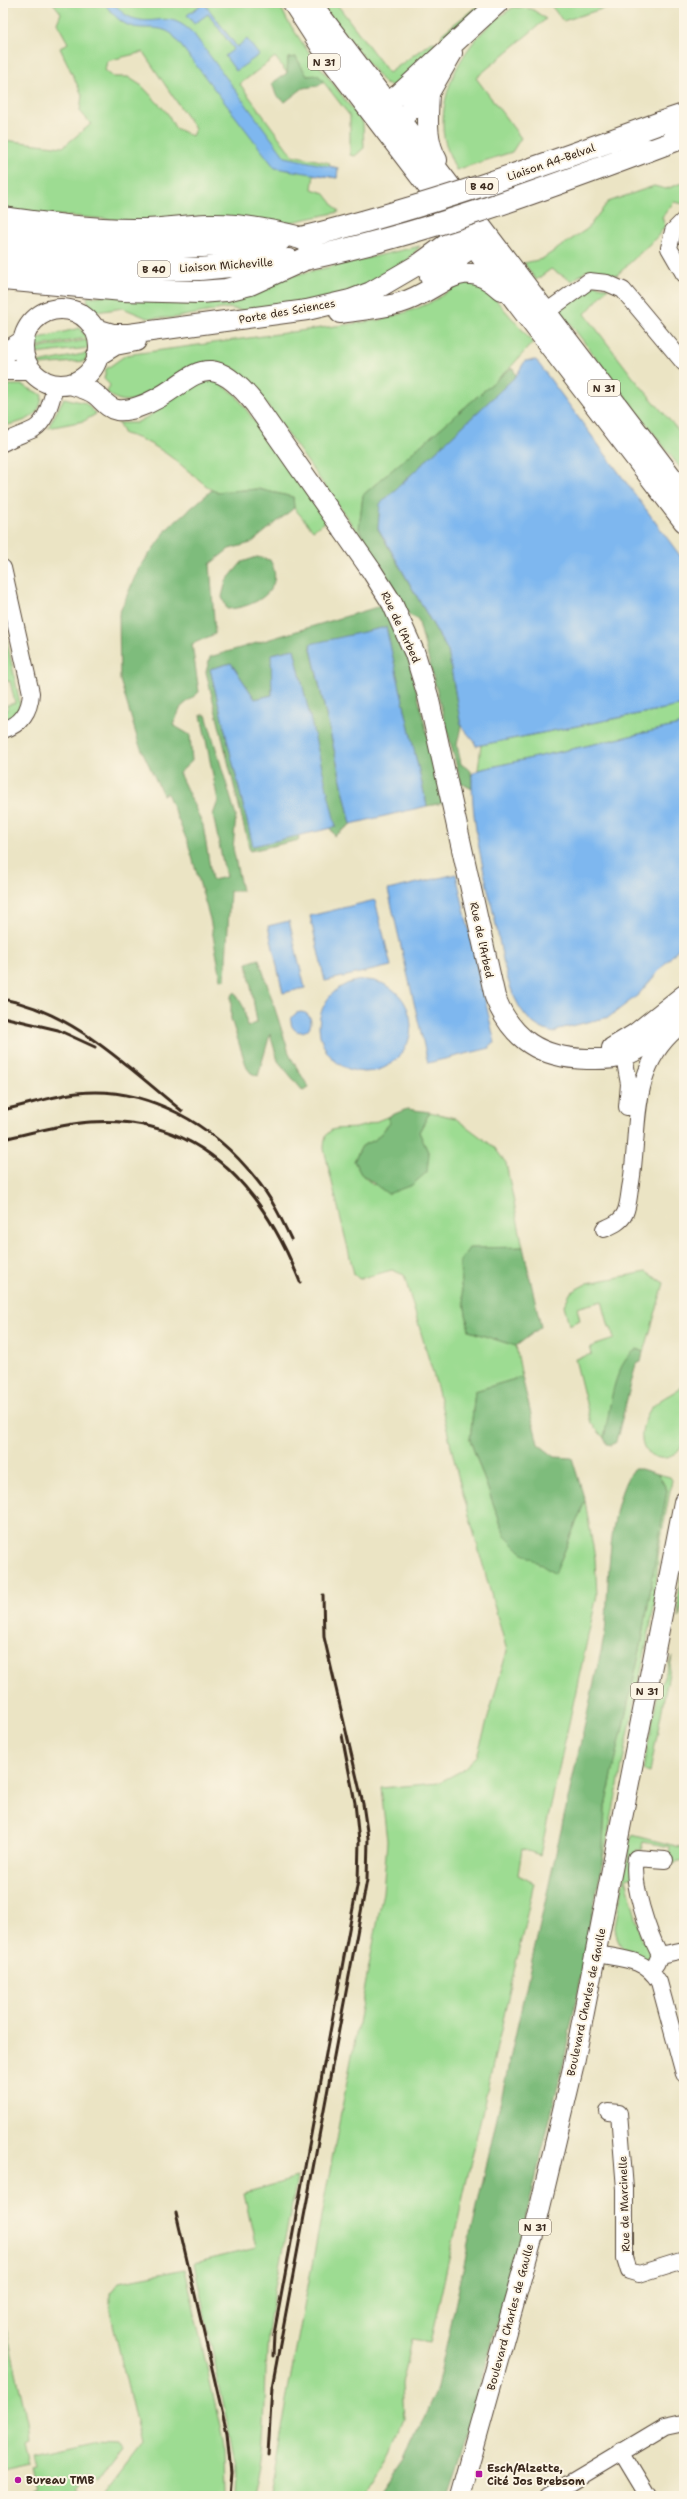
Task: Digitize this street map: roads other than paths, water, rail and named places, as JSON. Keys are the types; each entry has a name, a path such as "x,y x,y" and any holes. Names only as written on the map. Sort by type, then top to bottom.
{"highway":[{"name":"Liaison A4-Belval","path":"301,238 457,194 684,115"},
{"name":"Liaison A4-Belval","path":"305,259 399,236 560,183 684,137"},
{"name":"B 40","path":"3,218 131,230 161,230 208,225 239,226 269,230 301,238"},
{"name":"Liaison Micheville","path":"3,239 135,250 200,248 301,238"},
{"name":"B 40","path":"3,279 123,290 200,292 226,290 250,284 305,259"},
{"name":"Liaison Micheville","path":"3,260 134,269 200,270 305,259"}],"main road":[{"name":"N 31","path":"284,3 291,18 377,112 477,238 514,278 528,303 676,485"},
{"name":"N 31","path":"293,3 324,51 344,61 377,112 400,120 452,188 477,238"},
{"name":"N 31","path":"311,3 377,112 427,199 432,212 434,231 429,242 397,277"},
{"path":"377,112 498,3"},
{"path":"400,120 429,94 463,36"},
{"path":"429,94 427,127 432,151 452,188"},
{"name":"Porte des Sciences","path":"93,328 113,334 130,334 307,310 350,300 371,292 397,277 477,238"},
{"name":"Porte des Sciences","path":"376,307 421,283 477,238"},
{"name":"Porte des Sciences","path":"93,365 115,345 401,303 420,294 450,276 466,273 480,275 528,303"},
{"name":"N 31","path":"528,303 546,312 676,485 684,522"},
{"path":"93,365 63,384 42,380 31,370 25,361 24,340 32,322 49,311 60,310 75,313 87,320 93,328 98,347 93,365 96,395"},
{"path":"3,354 24,340"},
{"path":"3,370 31,370"},
{"name":"Rue de l'Arbed","path":"63,384 96,395 105,404 117,410 131,409 153,400 186,378 209,372 220,373 230,379 241,387 255,404 371,570 392,603 415,654 428,696 495,997 500,1009 514,1031 535,1048 560,1057 608,1060 624,1056 645,1044 684,1015"},
{"name":"Rue de l'Arbed","path":"586,1059 621,1044 684,995"},
{"name":"Boulevard Charles de Gaulle","path":"460,2496 536,2224 573,2068 597,1954 684,1502"}],"street":[{"path":"684,220 673,231 670,248 684,274"},
{"path":"546,312 589,281 607,283 623,290 684,363"},
{"path":"3,443 35,428 46,415 63,384"},
{"path":"3,568 31,693 30,704 25,715 16,724 3,730"},
{"path":"628,1200 625,1145 629,1084 624,1056 627,1047 684,1004"},
{"path":"604,1229 617,1223 625,1213 633,1167 635,1118 639,1090 648,1067 657,1052 671,1034 684,1023"},
{"path":"652,1970 657,1948 634,1876 636,1858 666,1860"},
{"path":"657,1948 684,1950"},
{"path":"597,1954 639,1963 652,1970 659,1982 684,2074"},
{"name":"Rue de Marcinelle","path":"608,2112 619,2113 625,2189 625,2258 629,2271 639,2274 684,2260"},
{"path":"548,2496 665,2426 684,2422"},
{"path":"621,2451 648,2496"}],"water":[{"path":"104,3 110,3 117,6 124,14 132,18 149,21 176,21 184,26 193,33 285,157 338,168 337,178 275,168 172,34 157,28 130,26 122,22"},
{"path":"204,3 237,47 247,39 259,55 236,71 225,56 234,49 208,14 194,24 187,15"},
{"path":"536,360 684,561 684,705 476,746 474,741 461,726 448,651 378,528 380,504 516,376 525,361"},
{"path":"386,627 427,806 351,824 310,644"},
{"path":"294,649 336,827 253,846 210,669 231,663 255,699 272,695 271,654"},
{"path":"684,724 684,942 638,995 609,1017 559,1029 554,1033 538,1027 530,1020 519,1006 510,987 504,967 476,831 472,793 472,774 478,770"},
{"path":"456,874 495,1043 490,1045 490,1048 428,1063 388,890"},
{"path":"375,900 391,966 325,981 310,916"},
{"path":"289,921 305,988 283,993 268,926"},
{"path":"365,980 383,984 397,994 407,1008 411,1026 407,1044 397,1058 383,1068 365,1072 347,1068 333,1058 323,1044 319,1026 323,1008 333,994 347,984"},
{"path":"301,1012 308,1015 311,1022 308,1029 301,1032 294,1029 291,1022 294,1015"}],"railway":[{"path":"3,999 29,1006 53,1016 77,1029 120,1060 182,1111"},
{"path":"3,1017 58,1030 95,1047"},
{"path":"3,1110 49,1098 77,1093 103,1092 129,1095 153,1102 177,1113 199,1126 239,1159 271,1200 291,1239"},
{"path":"3,1139 79,1123 129,1123 164,1131 195,1145 223,1164 247,1188 267,1217 285,1248 300,1282"},
{"path":"268,2454 272,2387 367,1880 368,1838 363,1804 324,1637 323,1595"},
{"path":"273,2356 274,2334 358,1881 359,1841 355,1803 342,1735"},
{"path":"176,2213 227,2433 231,2473 229,2496"}],"place":[{"name":"Esch/Alzette, Cité Jos Brebsom","path":"479,2474"},
{"name":"Bureau TMB","path":"18,2480"}]}
